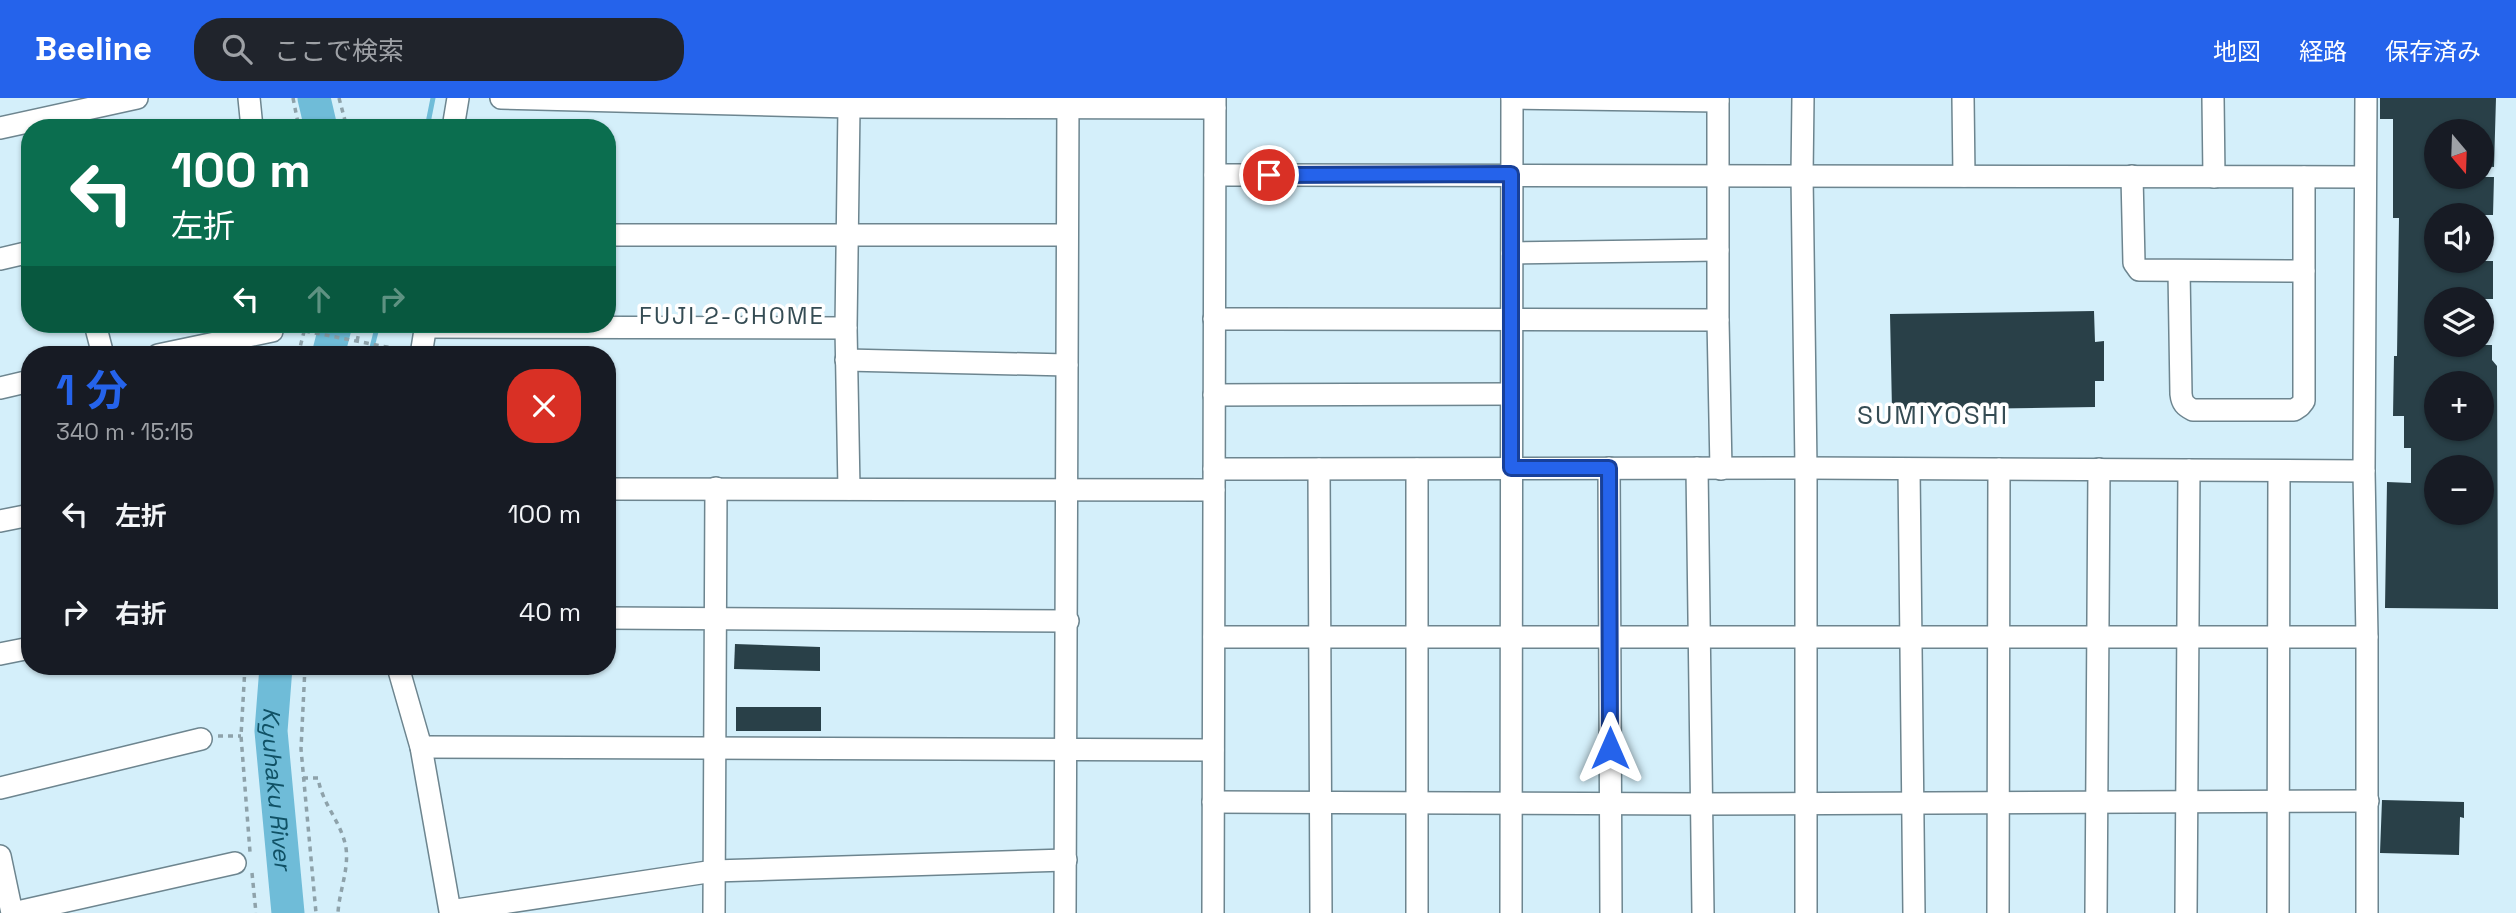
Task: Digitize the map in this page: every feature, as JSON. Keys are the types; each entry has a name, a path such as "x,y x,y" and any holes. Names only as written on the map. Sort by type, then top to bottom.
{"street":[{"path":"35,119 137,98"},
{"path":"249,98 251,119"},
{"path":"454,119 458,98"},
{"path":"501,98 710,101 849,107 1068,102 1214,103 1213,913"},
{"path":"1511,913 1512,98 1718,99 1721,468"},
{"path":"1803,98 1806,913"},
{"path":"1963,98 1964,176"},
{"path":"2213,98 2214,177"},
{"path":"2365,98 2367,913"},
{"path":"1065,913 1068,102"},
{"path":"849,107 846,234 849,489"},
{"path":"0,128 21,123"},
{"path":"1214,175 2365,177"},
{"path":"2132,176 2134,264 2139,270 2304,271"},
{"path":"2179,271 2182,401 2186,407 2193,410 2294,410 2300,406 2304,401 2304,177"},
{"path":"616,234 1067,235"},
{"path":"1512,253 1718,250"},
{"path":"0,258 21,254"},
{"path":"1214,319 1718,320"},
{"path":"616,326 846,328"},
{"path":"201,346 262,333"},
{"path":"846,360 1067,365"},
{"path":"0,388 21,383"},
{"path":"1214,395 1511,394"},
{"path":"1609,468 1611,913"},
{"path":"1697,468 1703,913"},
{"path":"616,489 1067,489 1320,469 2364,471"},
{"path":"1320,469 1321,913"},
{"path":"1416,913 1417,469"},
{"path":"1909,469 1914,913"},
{"path":"1998,913 1999,469"},
{"path":"2096,913 2099,469"},
{"path":"2186,913 2189,470"},
{"path":"2278,913 2279,471"},
{"path":"714,913 716,488"},
{"path":"0,521 21,517"},
{"path":"616,618 1068,621"},
{"path":"1214,637 2367,637"},
{"path":"0,654 21,650"},
{"path":"400,675 421,747 450,912 714,871 1066,860"},
{"path":"0,788 201,739"},
{"path":"421,747 1213,750"},
{"path":"1213,802 1701,804 2368,801"},
{"path":"0,856 13,913 245,862"}],"path":[{"path":"293,98 297,119"},
{"path":"339,98 345,119"},
{"path":"313,333 383,346"},
{"path":"355,340 358,333"},
{"path":"245,675 241,736 245,862 256,913"},
{"path":"304,675 300,728 316,913"},
{"path":"227,734 241,736"},
{"path":"303,778 318,778 320,792 344,841 346,862 338,913"}],"building":[{"path":"2380,98 2496,98 2494,167 2494,119 2424,119 2424,189 2494,189 2493,203 2424,203 2424,273 2493,273 2493,287 2424,287 2424,357 2492,357 2497,366 2498,609 2385,608 2387,482 2411,483 2411,448 2404,448 2404,416 2393,416 2394,356 2397,356 2399,218 2393,218 2393,119 2380,119"},
{"path":"2094,311 2095,342 2104,341 2104,381 2095,381 2095,407 1892,410 1890,314"},
{"path":"735,644 820,647 820,671 734,669"},
{"path":"736,707 821,707 821,731 736,731"},
{"path":"2382,800 2464,802 2464,818 2460,817 2459,855 2380,853"}],"waterway":[{"path":"314,98 319,119"},
{"path":"429,119 433,98"},
{"path":"330,346 334,333"},
{"path":"372,346 376,333"},
{"name":"Kyuhaku River","path":"275,675 271,731 288,913"}],"district":[{"name":"FUJI 2-CHOME","path":"732,315"},
{"name":"SUMIYOSHI","path":"1933,415"}],"route":[{"path":"1269,175 1511,174 1511,468 1609,468 1610,748"}]}
